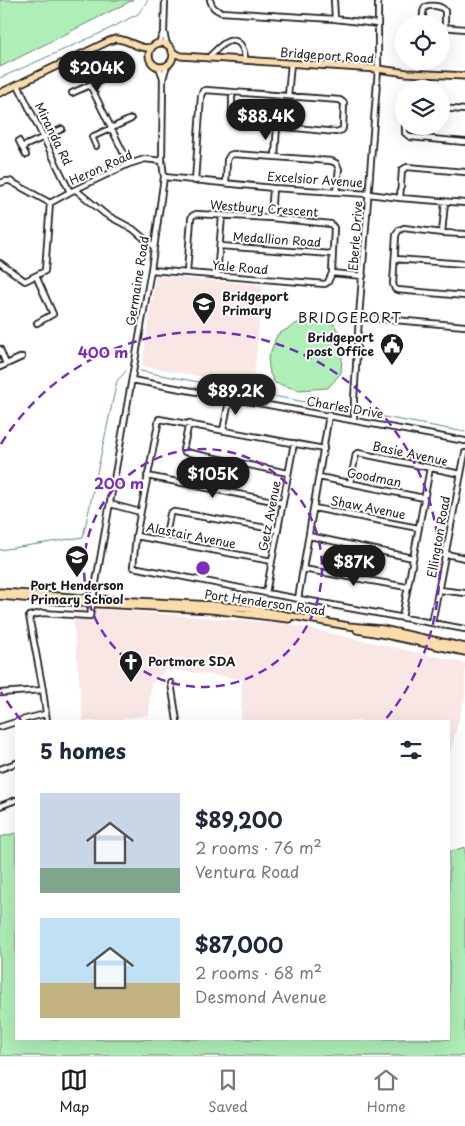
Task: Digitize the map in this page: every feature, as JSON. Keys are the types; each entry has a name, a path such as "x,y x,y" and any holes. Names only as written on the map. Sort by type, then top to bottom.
{"main road":[{"path":"0,93 106,42 116,39 148,48 159,44 167,45 172,52 172,60 168,65 156,66 141,47"},
{"path":"149,55 152,47"},
{"name":"Bridgeport Road","path":"172,52 188,57 465,76"},
{"name":"Bridgeport Road","path":"168,65 188,57"},
{"name":"Port Henderson Road","path":"0,592 92,601 247,608 348,626 382,629 465,647"},
{"name":"Port Henderson Road","path":"0,596 212,610 289,619 381,634 465,652"}],"street":[{"path":"159,44 164,32 165,0"},
{"path":"210,0 214,9 221,12 335,19 378,24"},
{"path":"334,0 335,19"},
{"name":"Eberle Drive","path":"354,420 359,317 378,69 378,0"},
{"path":"423,15 425,7 429,6 444,9 444,15"},
{"path":"450,28 465,29"},
{"path":"164,32 167,45"},
{"path":"208,58 224,44 233,40 242,47 245,60"},
{"path":"288,96 291,63"},
{"name":"Germaine Road","path":"92,601 151,270 164,177 162,161 163,79 168,65"},
{"name":"Germaine Road","path":"159,67 163,79"},
{"path":"72,93 115,74"},
{"name":"Miranda Rd","path":"18,85 70,192"},
{"path":"90,85 128,164"},
{"path":"195,180 203,91 209,90 342,101 344,103 343,128 336,132 234,121 232,116 232,93"},
{"path":"450,109 465,110"},
{"path":"96,146 92,137 131,119"},
{"path":"275,157 277,126"},
{"path":"22,147 62,129"},
{"path":"406,135 410,137 465,142"},
{"path":"19,141 26,155"},
{"path":"226,183 230,155 275,157 334,162 339,169 336,192"},
{"name":"Heron Road","path":"50,203 128,164 145,159 162,161"},
{"path":"400,198 401,174 404,168 465,172"},
{"name":"Excelsior Avenue","path":"164,177 273,188 465,203"},
{"path":"0,183 10,181 50,203 46,269 44,272 23,280 0,264"},
{"path":"271,218 273,188"},
{"path":"76,190 105,214 133,229 154,246"},
{"path":"442,233 445,202"},
{"name":"Westbury Crescent","path":"188,273 192,216 196,214 271,218 331,224 334,228 332,273 327,283"},
{"path":"217,276 222,216"},
{"path":"465,234 401,228 396,235 392,284 397,290 465,296"},
{"name":"Medallion Road","path":"220,246 332,254"},
{"path":"395,259 465,264"},
{"name":"Yale Road","path":"151,270 327,283"},
{"path":"332,273 363,276"},
{"path":"36,276 53,314 37,323"},
{"path":"359,317 465,326"},
{"path":"0,349 6,364"},
{"path":"0,367 22,357"},
{"name":"Charles Drive","path":"132,380 465,441"},
{"path":"223,430 230,398"},
{"path":"298,599 329,415"},
{"path":"324,449 159,419 140,512 133,566 266,593 465,629"},
{"path":"189,423 183,450 185,452 288,473"},
{"name":"Getz Avenue","path":"266,593 294,443"},
{"name":"Basie Avenue","path":"350,483 357,453 460,474"},
{"name":"Ellington Road","path":"432,623 440,590 465,453"},
{"path":"402,618 430,468"},
{"path":"147,476 282,503"},
{"name":"Goodman","path":"319,477 424,498"},
{"path":"110,504 140,512"},
{"name":"Shaw Avenue","path":"314,508 418,528"},
{"path":"165,541 172,512 278,530"},
{"name":"Alastair Avenue","path":"136,536 272,561"},
{"path":"309,536 413,558"},
{"path":"446,554 465,558"},
{"path":"303,569 407,587"},
{"path":"440,590 465,594"},
{"path":"47,720 43,690 28,616 42,613 90,616 92,601"},
{"path":"171,683 177,720"},
{"path":"0,694 43,690"},
{"path":"24,720 45,714"},
{"path":"0,727 15,723"},
{"path":"0,769 15,763"},
{"path":"0,806 15,800"}],"shaded area":[{"name":"Bridgeport Primary","path":"156,276 263,285 253,386 142,366"},
{"path":"72,607 288,624 465,663 465,696 450,752 450,720 241,720 242,679 167,669 151,684 149,715 120,720 83,720"}],"green space":[{"path":"0,0 133,0 0,67"},
{"path":"306,318 334,324 343,341 341,373 328,388 299,390 275,383 270,374 268,359 277,335"},
{"path":"15,833 15,1040 450,1040 450,852 465,847 465,1056 0,1056 0,837"}],"waterway":[{"path":"0,78 103,32 138,14 148,0"},
{"path":"0,550 83,537 117,381 126,371"},
{"path":"140,371 353,411"},
{"path":"357,412 465,432"}],"place":[{"name":"Bridgeport Primary","path":"204,325"},
{"name":"Bridgeport post Office","path":"392,366"},
{"name":"Port Henderson Primary School","path":"77,578"},
{"name":"Portmore SDA","path":"131,683"}],"district":[{"name":"BRIDGEPORT","path":"350,318"}]}
